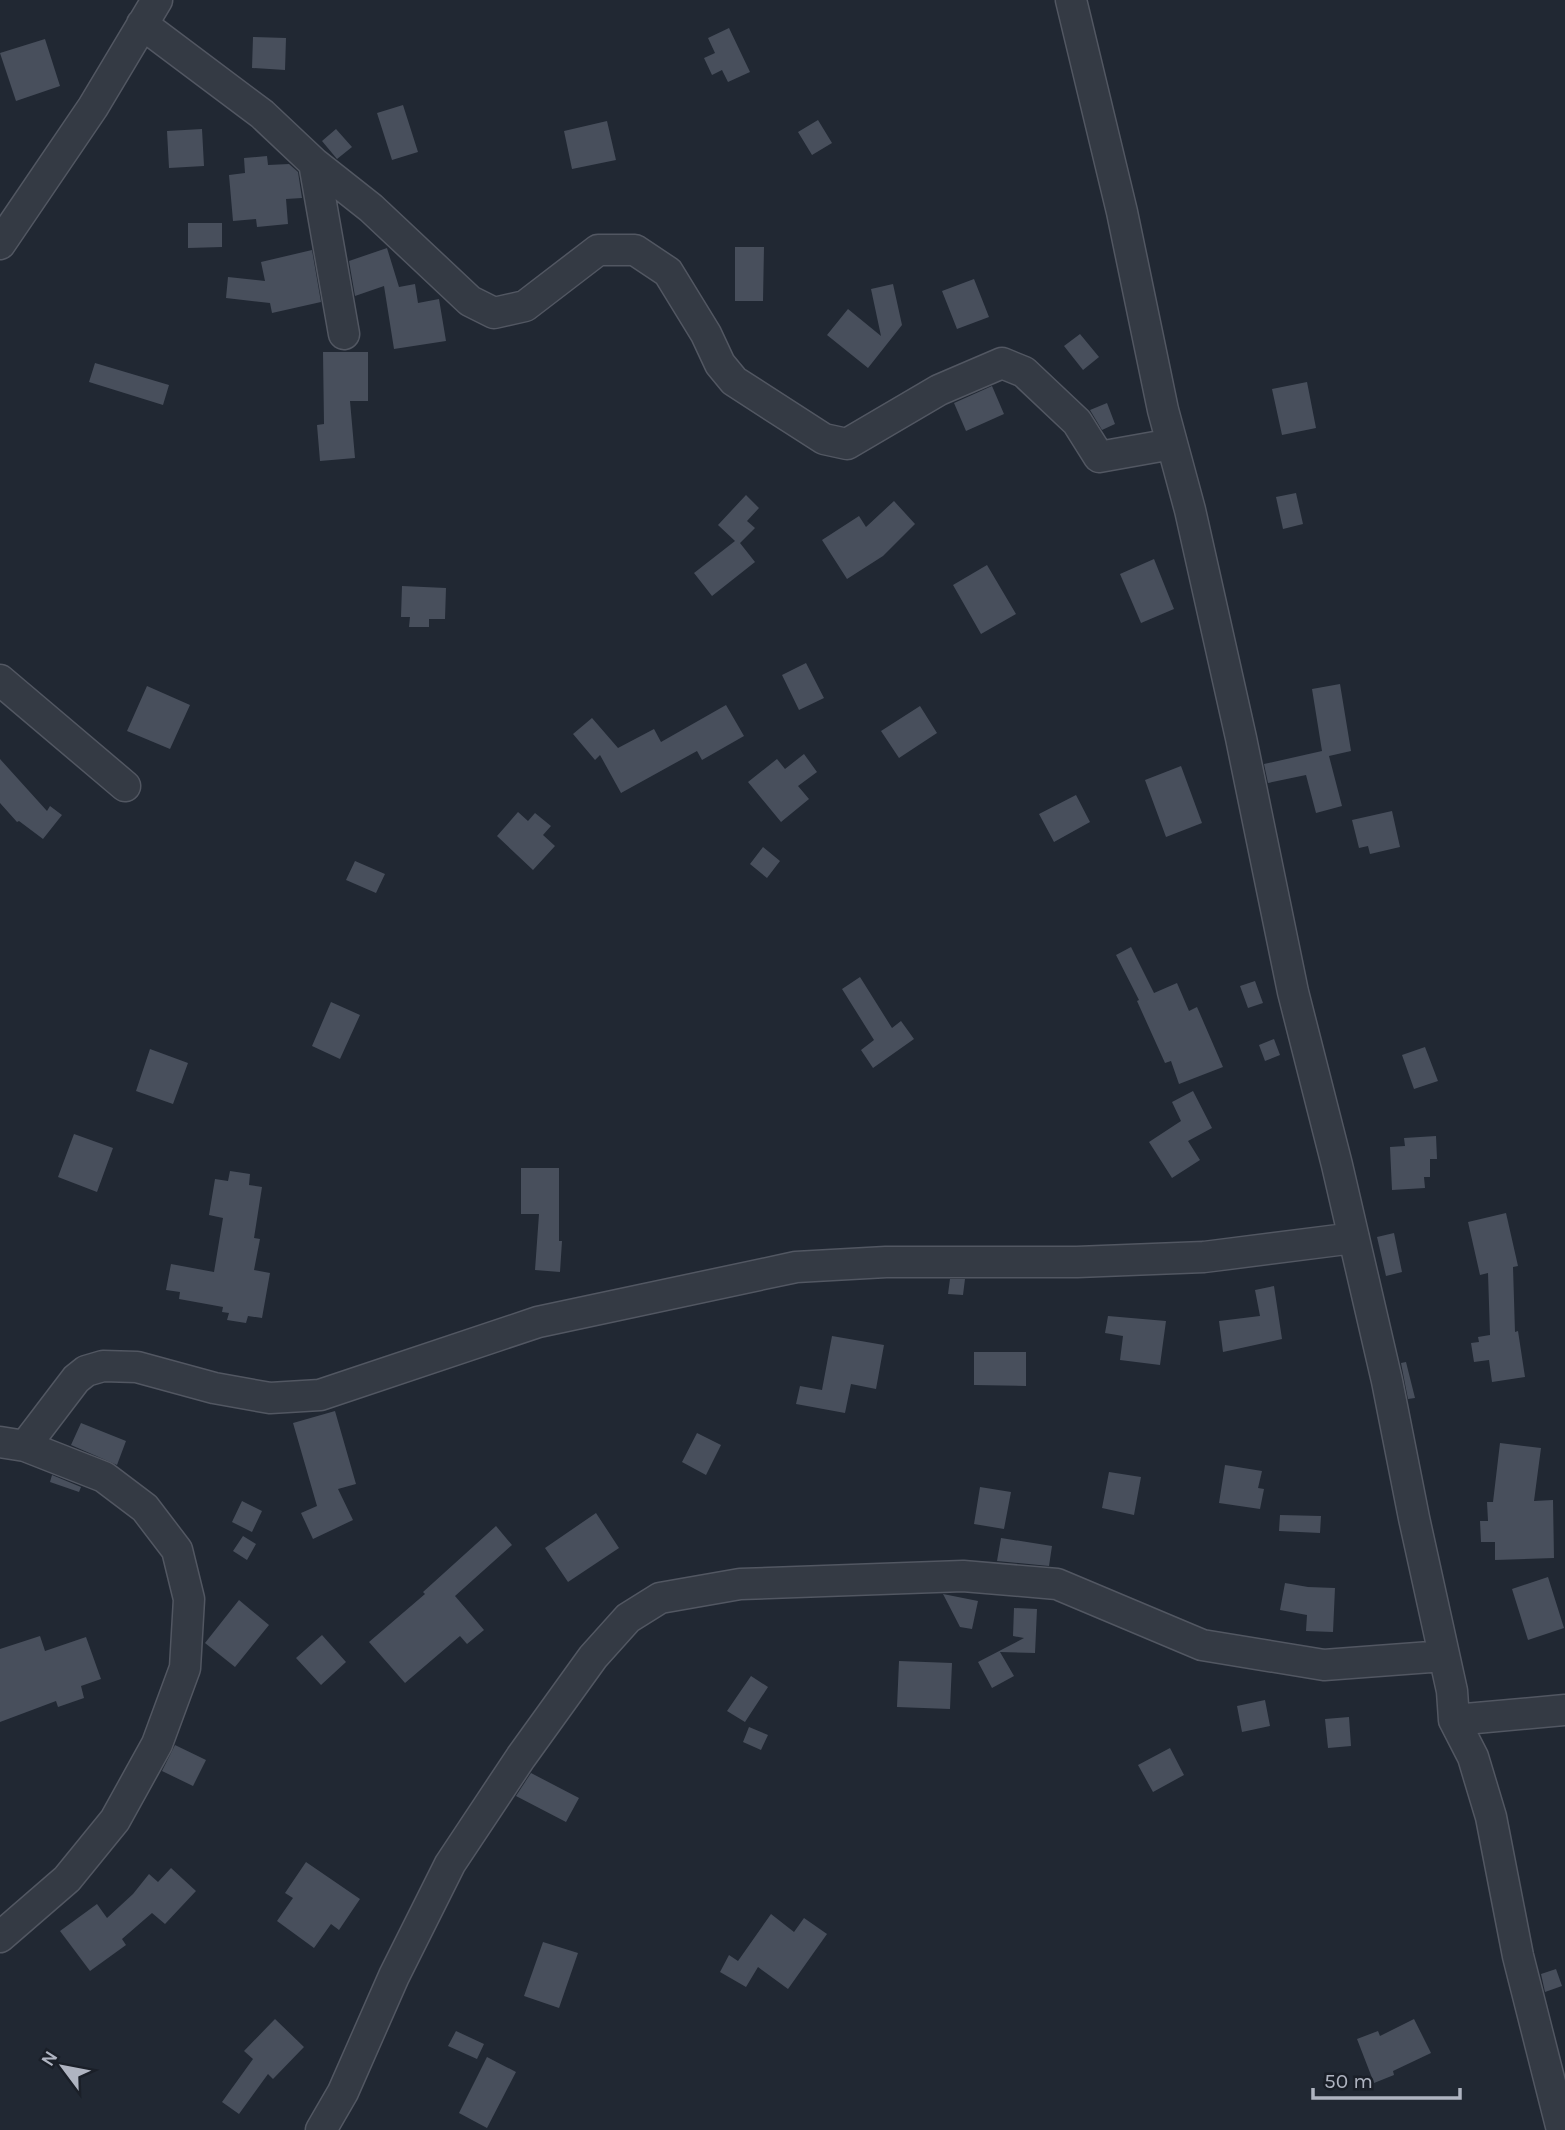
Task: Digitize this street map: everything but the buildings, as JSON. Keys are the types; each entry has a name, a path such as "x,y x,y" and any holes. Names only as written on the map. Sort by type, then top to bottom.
{"street":[{"path":"1071,0 1122,212 1163,410 1190,510 1238,724 1293,992 1387,1381 1452,1691 1454,1720 1473,1757 1491,1817 1521,1969 1562,2130"},
{"path":"0,244 93,107 149,12 314,163 371,208 470,301 494,313 525,306 598,250 635,250 668,272 706,334 720,363 734,382 824,439 847,444 939,390 1002,363 1024,372 1077,422 1099,457 1172,444"},
{"path":"314,163 344,334"},
{"path":"0,680 125,786"},
{"path":"0,1937 67,1879 115,1820 156,1744 185,1668 189,1599 177,1550 145,1508 104,1477 12,1444 86,1371 103,1366 137,1367 214,1388 270,1398 320,1395 538,1322 796,1267 886,1262 1077,1262 1204,1257 1354,1238"},
{"path":"321,2130 343,2092 394,1976 450,1864 521,1757 593,1657 628,1618 660,1598 740,1584 962,1576 1057,1584 1202,1645 1324,1665 1444,1656"},
{"path":"1454,1720 1565,1710"}]}
